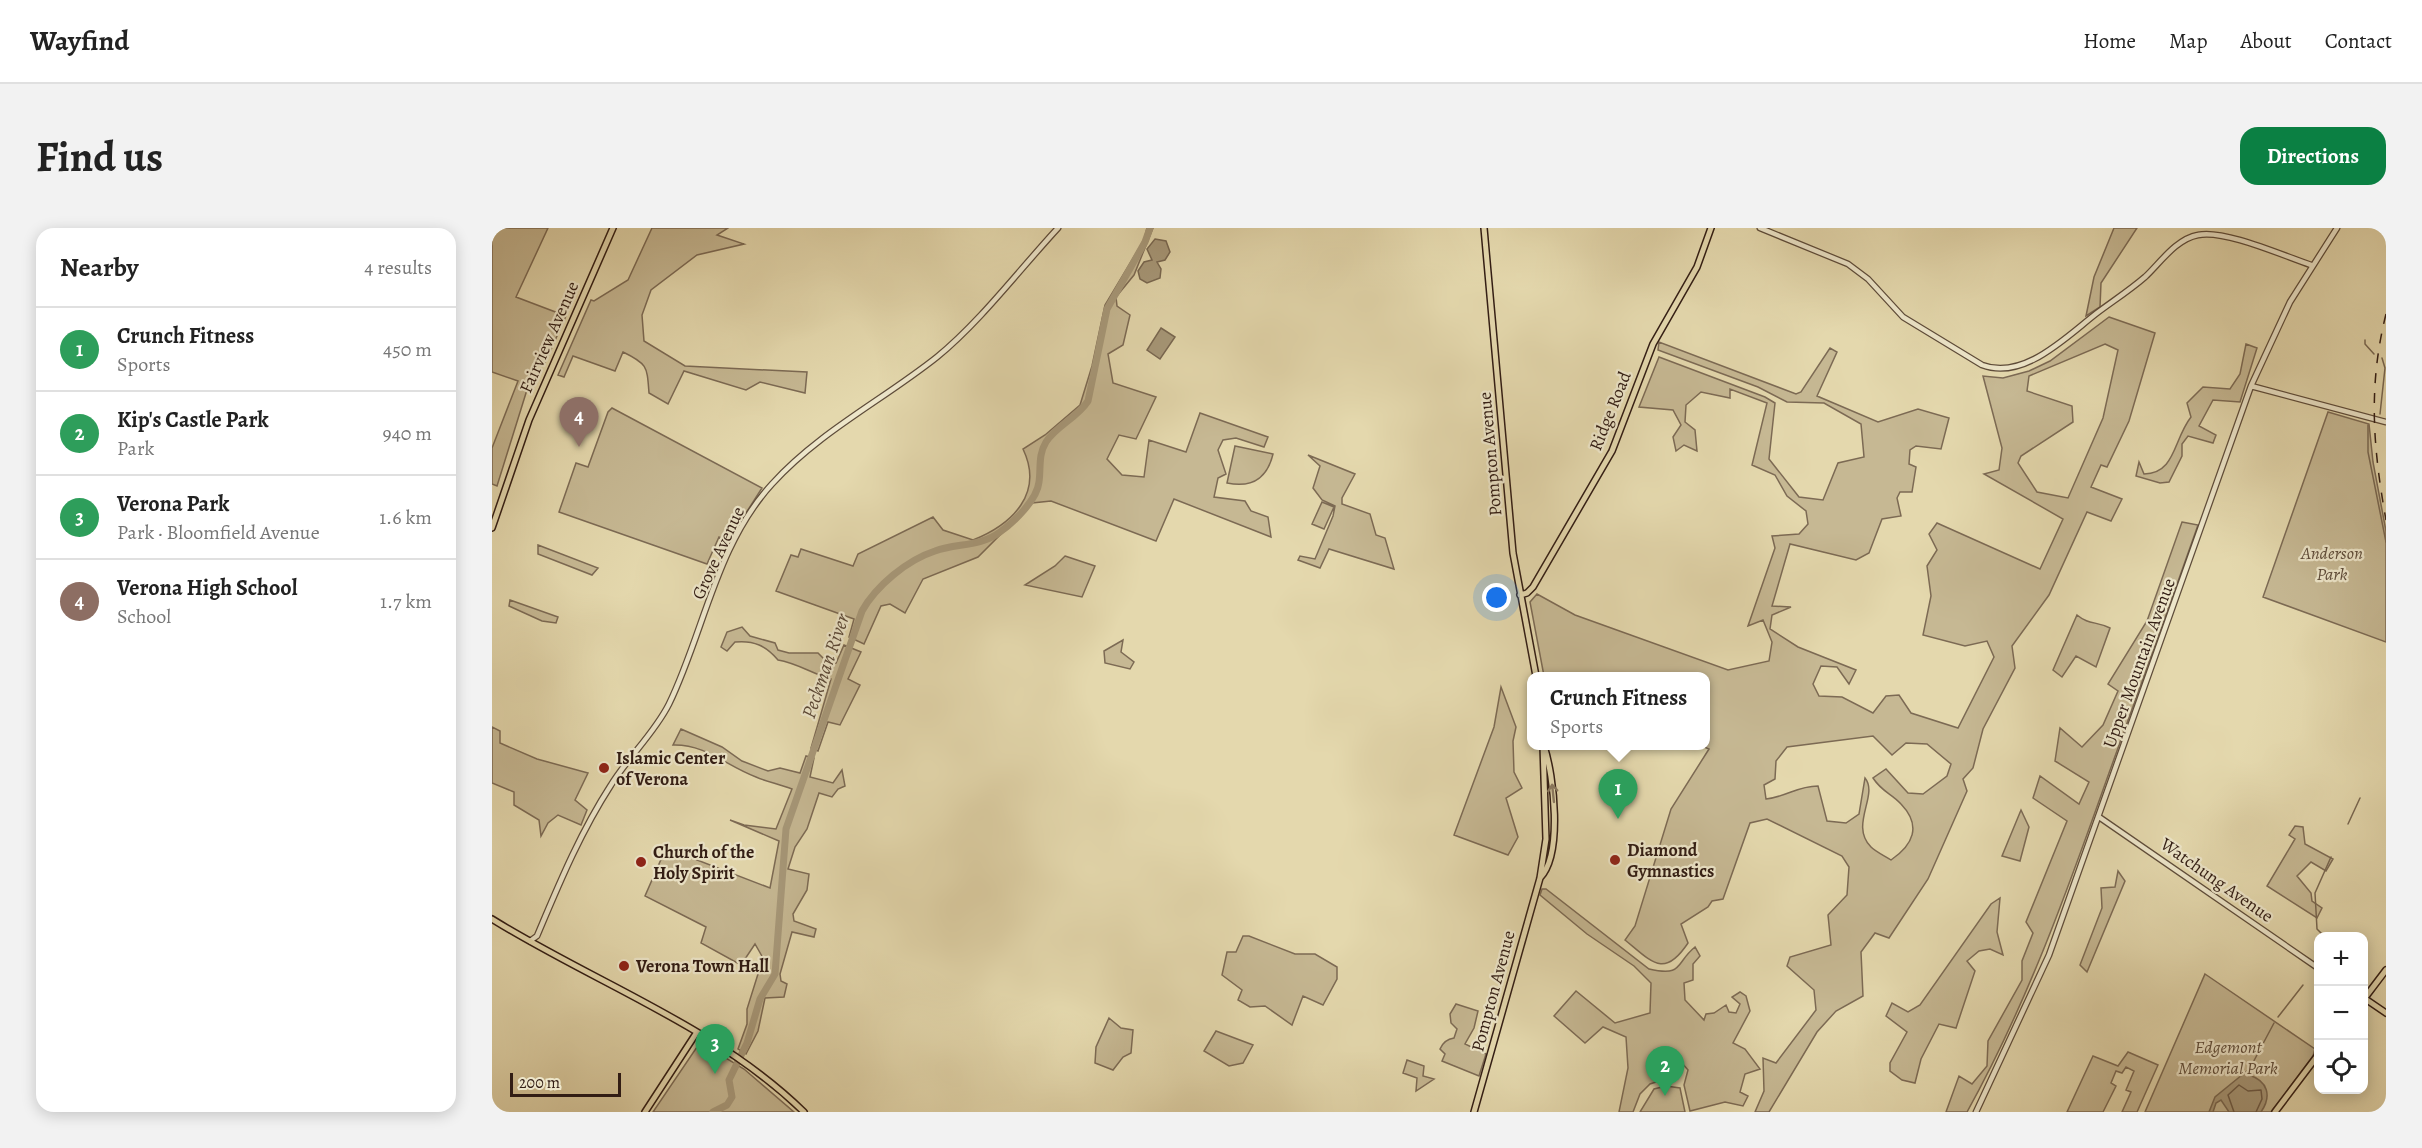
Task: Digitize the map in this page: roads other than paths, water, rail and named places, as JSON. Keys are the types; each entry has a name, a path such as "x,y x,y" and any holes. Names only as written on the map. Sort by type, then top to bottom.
{"main road":[{"name":"Fairview Avenue","path":"492,528 529,420 613,228"},
{"name":"Pompton Avenue","path":"1485,228 1512,544 1535,672"},
{"name":"Ridge Road","path":"1520,594 1527,593 1533,587 1611,451 1653,344 1697,267 1711,228"},
{"name":"Pompton Avenue","path":"1474,1112 1540,878 1545,873 1549,860 1554,817 1552,783 1544,750"},
{"path":"492,919 697,1032 734,1055 804,1112"},
{"path":"2368,993 2386,970"},
{"path":"2368,1001 2386,1013"},
{"path":"645,1112 697,1032"},
{"path":"2275,1112 2314,1061"}],"street":[{"name":"Grove Avenue","path":"530,941 537,936 574,848 593,815 618,774 668,706 732,545 756,502 775,480 809,448 945,350 1058,228"},
{"path":"1760,228 1848,264 1868,279 1903,317 1988,367 2005,368 2027,362 2047,352 2144,278 2178,245 2196,235 2223,236 2312,266"},
{"name":"Upper Mountain Avenue","path":"1976,1112 2049,955 2251,386 2289,304 2337,228"},
{"path":"2251,386 2386,422"},
{"name":"Watchung Avenue","path":"2099,817 2314,965"}],"water":[{"path":"1155,239 1166,241 1170,252 1165,260 1157,262 1161,269 1160,278 1147,283 1140,279 1138,271 1144,262 1152,260 1147,249"},
{"path":"1161,328 1175,337 1160,359 1147,350"},
{"path":"2248,1070 2249,1075 2260,1081 2266,1090 2266,1100 2261,1112 2229,1112 2221,1100 2216,1103 2213,1112 2209,1112 2215,1097"}],"waterway":[{"name":"Peckman River","path":"713,1112 727,1105 732,1097 729,1080 747,1043 760,999 775,974 786,829 862,611 875,592 903,567 935,551 992,537 1024,510 1037,489 1043,447 1050,436 1088,401 1107,309 1145,242 1150,228"},
{"path":"2365,340 2365,344 2374,354"},
{"path":"2380,414 2385,368 2382,358"},
{"path":"2368,425 2368,452 2386,542"},
{"path":"2348,824 2360,798"},
{"path":"2320,932 2317,929 2315,893 2331,857"},
{"path":"2278,1017 2303,985"},
{"path":"2249,1070 2274,1023"}],"railway":[{"path":"2386,314 2377,366 2374,417 2378,468 2386,520"}],"place":[{"name":"Verona High School","path":"579,447"},
{"name":"Islamic Center of Verona","path":"604,768"},
{"name":"Crunch Fitness","path":"1618,819"},
{"name":"Diamond Gymnastics","path":"1615,860"},
{"name":"Church of the Holy Spirit","path":"641,862"},
{"name":"Verona Town Hall","path":"624,966"},
{"name":"Verona Park","path":"715,1074"},
{"name":"Kip's Castle Park","path":"1665,1096"}],"park label":[{"name":"Anderson Park","path":"2332,563"},
{"name":"Edgemont Memorial Park","path":"2228,1057"}]}
